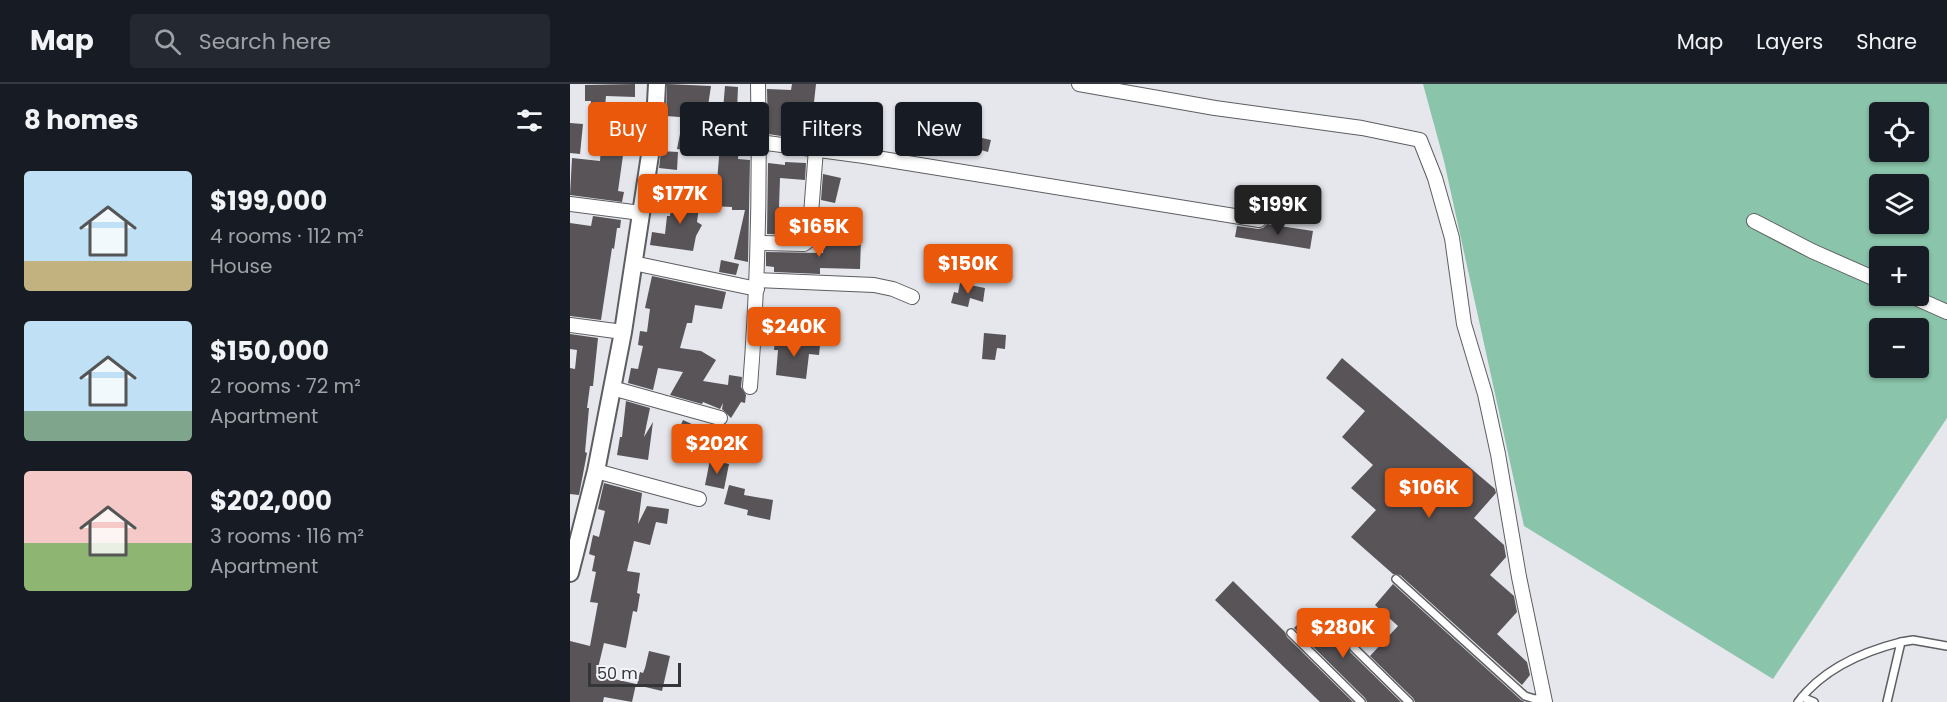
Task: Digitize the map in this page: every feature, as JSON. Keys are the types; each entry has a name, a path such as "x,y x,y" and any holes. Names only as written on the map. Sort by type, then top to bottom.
{"street":[{"path":"570,573 596,471 623,332 655,122 657,84"},
{"path":"758,84 758,102"},
{"path":"1079,84 1215,108 1362,128 1420,140 1435,178 1452,238 1464,324 1485,394 1498,454 1519,577 1545,700"},
{"path":"750,387 759,243 759,156"},
{"path":"759,243 804,244 809,240 815,156"},
{"path":"860,156 1259,220"},
{"path":"570,204 641,213"},
{"path":"1754,221 1812,251 1869,276"},
{"path":"633,263 757,285 874,285 893,289 912,297"},
{"path":"1929,304 1947,312"},
{"path":"570,325 623,332"},
{"path":"612,388 720,418"},
{"path":"596,471 699,499"}],"lane":[{"path":"1396,579 1525,696 1545,700"},
{"path":"1291,633 1361,702"},
{"path":"1800,699 1822,678 1848,659 1878,647 1913,640 1947,646"},
{"path":"1887,702 1901,642"},
{"path":"1354,648 1409,702"},
{"path":"1800,699 1814,702"}],"green space":[{"path":"1423,84 1947,84 1947,418 1773,679 1524,526 1444,161"}],"building":[{"path":"635,84 635,97 606,96 605,102 585,101 585,85"},
{"path":"667,84 711,86 709,102 680,102 680,117 668,116"},
{"path":"792,84 816,84 814,102 781,102 781,136 769,134 767,89 791,90"},
{"path":"725,86 738,87 737,102 724,102"},
{"path":"570,123 583,124 580,154 570,153"},
{"path":"680,134 680,150 677,149"},
{"path":"982,138 991,140 988,152 982,150"},
{"path":"668,151 678,152 677,170 659,168 660,156 668,156"},
{"path":"600,156 623,156 618,191 624,192 622,202 570,195 572,158 600,161"},
{"path":"719,156 738,156 738,159 750,160 748,262 734,259 745,210 710,206 710,193 716,193"},
{"path":"785,162 806,163 805,180 780,178 779,207 798,207 797,225 801,225 800,235 767,234 768,163 785,165"},
{"path":"823,174 841,178 835,203 821,200"},
{"path":"673,194 700,198 697,222 702,225 696,236 693,251 650,245 652,232 665,234"},
{"path":"593,216 621,220 620,228 617,228 614,249 612,248 601,320 570,316 570,223 591,226"},
{"path":"1267,224 1313,231 1310,249 1235,237 1237,226 1258,229"},
{"path":"824,236 861,239 860,269 820,268 820,274 774,272 774,267 766,266 766,252 823,253"},
{"path":"721,260 739,264 736,275 719,272"},
{"path":"652,276 726,292 722,309 695,305 692,323 687,323 680,348 701,351 716,360 703,381 728,385 729,375 742,377 741,387 746,395 745,403 741,402 731,418 722,409 723,403 720,409 703,402 702,404 670,395 683,372 658,368 653,390 628,383 631,368 638,369 643,346 638,345 640,331 647,332 650,309 645,308"},
{"path":"960,283 985,288 983,302 970,298 968,307 951,303 954,292 958,293"},
{"path":"984,333 1006,335 1005,349 997,348 995,360 982,359"},
{"path":"570,334 598,338 593,386 590,386 587,408 589,408 585,452 587,453 579,495 570,494 570,368 575,369 577,350 570,349"},
{"path":"775,340 820,345 819,355 809,354 806,379 776,375 778,350 774,350"},
{"path":"1342,358 1495,489 1496,493 1474,518 1504,545 1506,557 1490,575 1514,596 1517,612 1497,634 1527,662 1530,675 1522,685 1400,575 1393,574 1351,537 1376,510 1351,488 1373,465 1342,437 1365,411 1326,378"},
{"path":"626,401 650,408 644,437 653,422 648,460 617,455 620,437 622,437"},
{"path":"683,420 707,431 696,450 675,438"},
{"path":"710,460 729,464 724,489 705,485"},
{"path":"604,483 642,493 638,524 647,506 669,509 667,524 656,522 650,545 634,541 627,571 640,573 637,612 633,611 626,648 604,643 598,668 602,669 601,676 636,684 632,702 604,697 603,702 570,702 570,641 590,646 598,603 590,602 596,572 592,571 595,556 589,554 593,535 599,537 605,511 598,509"},
{"path":"729,485 745,489 744,495 773,500 770,520 747,515 748,510 724,504"},
{"path":"1233,581 1353,702 1320,702 1215,600"},
{"path":"1393,584 1525,702 1415,702 1370,656 1398,626 1375,605"},
{"path":"1312,610 1349,646 1350,652 1401,702 1367,702 1294,628"},
{"path":"649,651 670,656 662,691 637,685 640,672 643,673 645,668"}]}
